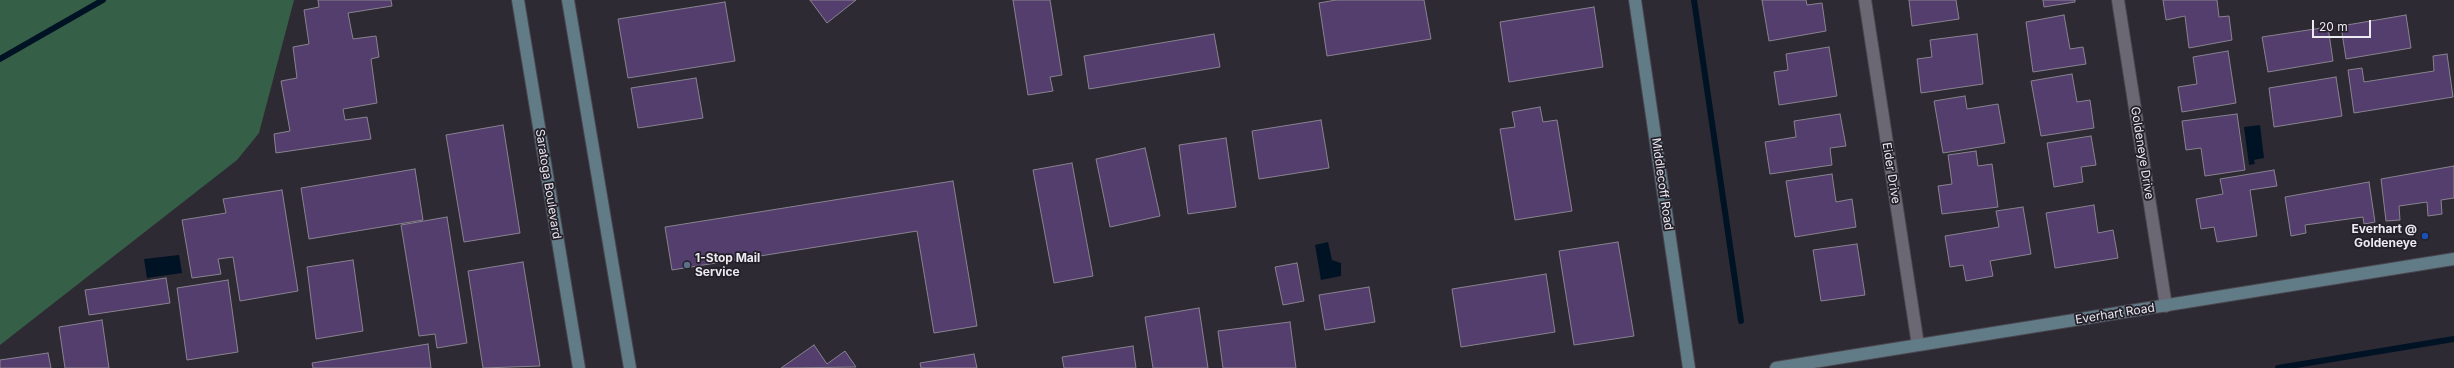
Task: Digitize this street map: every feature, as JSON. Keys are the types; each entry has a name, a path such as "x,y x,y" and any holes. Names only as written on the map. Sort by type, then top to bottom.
{"main road":[{"name":"Saratoga Boulevard","path":"518,0 579,368"},
{"path":"568,0 630,368"},
{"name":"Middlecoff Road","path":"1635,0 1689,368"},
{"name":"Everhart Road","path":"1776,368 2454,259"}],"street":[{"name":"Eider Drive","path":"1865,0 1918,345"},
{"name":"Goldeneye Drive","path":"2118,0 2166,306"}],"green space":[{"path":"0,0 294,0 259,133 237,160 0,345"}],"water":[{"path":"2260,125 2264,158 2254,160 2255,164 2249,165 2244,127"},
{"path":"1328,242 1332,260 1341,263 1341,276 1321,280 1315,245"},
{"path":"179,255 182,273 147,278 144,259"}],"building":[{"path":"318,0 391,0 392,6 348,13 353,39 376,36 379,57 371,59 377,103 343,109 345,120 367,117 371,139 276,153 274,134 290,131 281,81 297,78 293,47 309,44 304,10 319,7"},
{"path":"810,0 856,0 827,23"},
{"path":"1013,0 1050,0 1062,75 1050,77 1053,91 1028,95"},
{"path":"1336,0 1424,0 1431,39 1327,56 1319,3"},
{"path":"1762,0 1806,0 1807,5 1822,3 1826,31 1769,41"},
{"path":"1909,0 1956,0 1959,19 1912,26"},
{"path":"2043,0 2075,0 2075,2 2044,7"},
{"path":"2163,0 2217,0 2219,17 2229,16 2232,40 2189,48 2185,16 2166,20"},
{"path":"725,2 735,61 628,78 618,19"},
{"path":"1594,7 1603,67 1509,82 1500,22"},
{"path":"2064,15 2070,49 2083,47 2086,64 2033,72 2026,22"},
{"path":"2406,15 2411,48 2346,59 2341,26"},
{"path":"2328,27 2333,61 2268,72 2262,37"},
{"path":"1214,34 1220,67 1089,89 1084,56"},
{"path":"1977,34 1983,84 1921,93 1917,59 1932,57 1930,40"},
{"path":"1829,47 1837,96 1779,105 1774,72 1788,70 1786,54"},
{"path":"2228,51 2236,103 2182,112 2178,87 2197,84 2193,57"},
{"path":"2447,54 2453,97 2354,113 2348,70 2362,68 2364,82 2434,71 2433,56"},
{"path":"2072,74 2077,102 2090,100 2094,128 2041,136 2031,81"},
{"path":"2336,77 2342,116 2274,127 2269,88"},
{"path":"696,78 703,118 638,128 631,88"},
{"path":"1965,96 1967,109 1998,104 2005,143 1943,153 1934,101"},
{"path":"1540,107 1543,122 1557,120 1572,211 1515,220 1500,129 1515,127 1512,112"},
{"path":"1840,114 1846,146 1830,148 1832,165 1770,174 1765,142 1796,137 1794,121"},
{"path":"2237,114 2245,170 2205,176 2201,148 2186,150 2182,121"},
{"path":"1321,120 1329,168 1259,179 1252,131"},
{"path":"503,125 520,233 464,242 446,135"},
{"path":"2091,136 2096,165 2081,167 2083,182 2054,187 2047,143"},
{"path":"1226,138 1236,207 1188,214 1179,145"},
{"path":"1145,148 1160,216 1110,227 1096,159"},
{"path":"1976,151 1978,166 1992,164 1998,207 1942,214 1938,186 1952,184 1948,155"},
{"path":"1072,163 1093,276 1054,283 1033,170"},
{"path":"2454,166 2454,198 2441,200 2442,214 2428,216 2427,202 2399,206 2400,220 2386,221 2381,179"},
{"path":"415,169 423,220 309,239 301,188"},
{"path":"2274,170 2277,186 2250,190 2257,236 2217,242 2214,227 2201,229 2196,199 2223,194 2220,179"},
{"path":"1832,174 1836,202 1852,199 1856,227 1795,237 1786,181"},
{"path":"953,181 977,326 934,333 917,231 672,270 665,227"},
{"path":"2369,182 2375,222 2364,224 2363,217 2305,225 2306,233 2291,236 2285,197"},
{"path":"282,190 298,291 240,301 233,257 218,259 221,274 192,278 182,220 226,213 223,199"},
{"path":"2094,205 2098,233 2113,230 2118,258 2055,268 2046,213"},
{"path":"2023,207 2031,254 1990,261 1993,276 1966,281 1963,265 1950,267 1945,236 1999,227 1996,211"},
{"path":"447,217 467,343 437,348 435,334 419,336 401,225"},
{"path":"1618,242 1634,336 1574,345 1559,251"},
{"path":"1857,244 1865,295 1821,301 1813,250"},
{"path":"353,260 363,331 316,339 307,267"},
{"path":"523,262 540,366 483,368 468,271"},
{"path":"1297,263 1304,301 1283,305 1275,267"},
{"path":"1546,274 1555,332 1461,347 1452,289"},
{"path":"166,278 170,303 89,315 85,290"},
{"path":"228,280 238,352 187,360 177,288"},
{"path":"1369,287 1375,322 1325,330 1319,295"},
{"path":"1199,308 1208,368 1153,368 1145,317"},
{"path":"102,320 109,368 65,368 59,327"},
{"path":"1290,322 1296,368 1223,368 1218,331"},
{"path":"428,344 431,368 313,368 312,363"},
{"path":"814,345 827,364 845,351 856,367 781,368"},
{"path":"1133,346 1136,368 1064,368 1062,357"},
{"path":"48,353 51,368 0,368 0,360"},
{"path":"974,354 977,368 921,368 920,363"}],"waterway":[{"path":"0,59 103,0"},
{"path":"1694,0 1741,321"},
{"path":"2278,368 2454,339"}],"place":[{"name":"Everhart @ Goldeneye","path":"2425,236"},
{"name":"1-Stop Mail Service","path":"687,265"}]}
